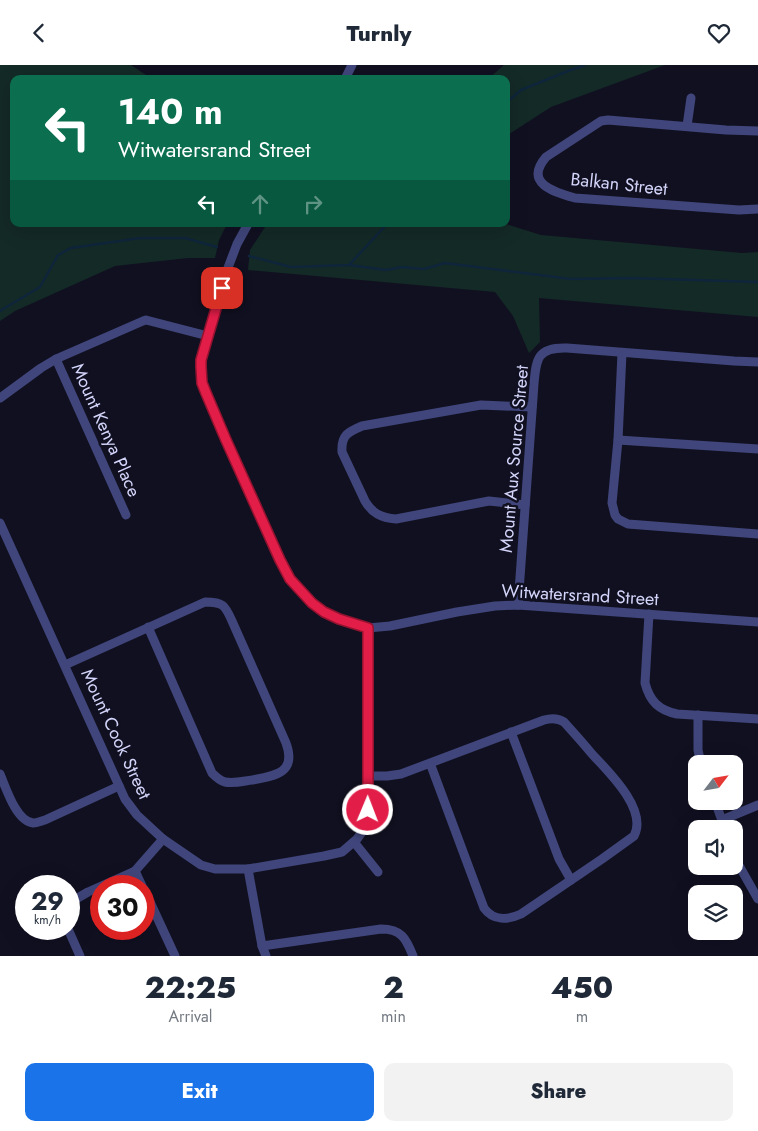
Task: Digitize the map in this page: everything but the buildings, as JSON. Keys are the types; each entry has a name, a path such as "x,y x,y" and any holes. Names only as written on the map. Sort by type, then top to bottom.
{"street":[{"path":"687,126 691,98"},
{"name":"Balkan Street","path":"758,131 601,121 546,157 539,167 538,173 546,188 558,194 574,198 739,211 758,209"},
{"name":"Witwatersrand Street","path":"246,227 237,243 229,265 201,360 202,383 280,560 290,579 312,603 324,612 339,619 368,628 390,626 495,606 518,605 758,622"},
{"path":"0,398 40,368 56,359 143,321 155,322 208,336"},
{"name":"Mount Aux Source Street","path":"518,605 535,370 539,358 547,350 567,348 758,362"},
{"path":"622,353 618,440 612,503 615,515 628,524 758,534"},
{"name":"Mount Kenya Place","path":"56,359 126,515"},
{"path":"525,505 489,501 389,519 380,516 369,508 342,452 342,446 346,435 350,431 362,426 481,405 532,407"},
{"path":"618,440 758,449"},
{"name":"Mount Cook Street","path":"0,523 125,799 136,815 163,839 201,865 215,869 248,869 324,856 342,851 354,842"},
{"path":"65,665 148,627 205,602 218,603 226,608 280,728 289,752 288,764 282,772 274,776 234,783 223,781 212,773 148,627"},
{"path":"649,614 645,683 647,693 653,701 667,712 677,714 758,719"},
{"path":"368,628 368,810 365,827 354,842 378,872"},
{"path":"698,715 699,755"},
{"path":"369,776 401,774 511,732 549,718 557,719 564,722 625,793 635,813 637,831 634,836 514,917 502,919 495,917 484,908 430,763"},
{"path":"511,732 556,852 571,880"},
{"path":"0,775 16,811 21,817 34,823 119,786"},
{"path":"731,820 758,805"},
{"path":"80,897 136,871 163,839"},
{"path":"248,869 262,946 266,956"},
{"path":"136,871 138,875"},
{"path":"743,873 758,899"},
{"path":"155,914 174,956"},
{"path":"262,946 389,929 403,935 413,956"},
{"path":"73,940 80,956"}],"green space":[{"path":"0,65 131,65 146,75 10,75 10,227 226,227 219,240 215,258 188,258 115,266 15,311 0,321"},
{"path":"504,65 665,65 551,107 510,133 510,75 493,75"},
{"path":"510,225 541,235 742,253 758,252 758,317 539,298 540,342 529,353 513,316 495,292 248,270 250,250 265,227 510,227"}],"waterway":[{"path":"510,100 521,90 585,65"},
{"path":"249,256 291,267 349,265 384,227"},
{"path":"0,311 40,287 58,255 71,248 140,238 185,238 217,247"},
{"path":"349,265 386,270 402,267 424,269 445,263 571,279 631,278 758,282"}],"route":[{"path":"222,288 201,360 201,367 202,383 226,440 290,579 312,603 324,612 368,628 368,810"}]}
